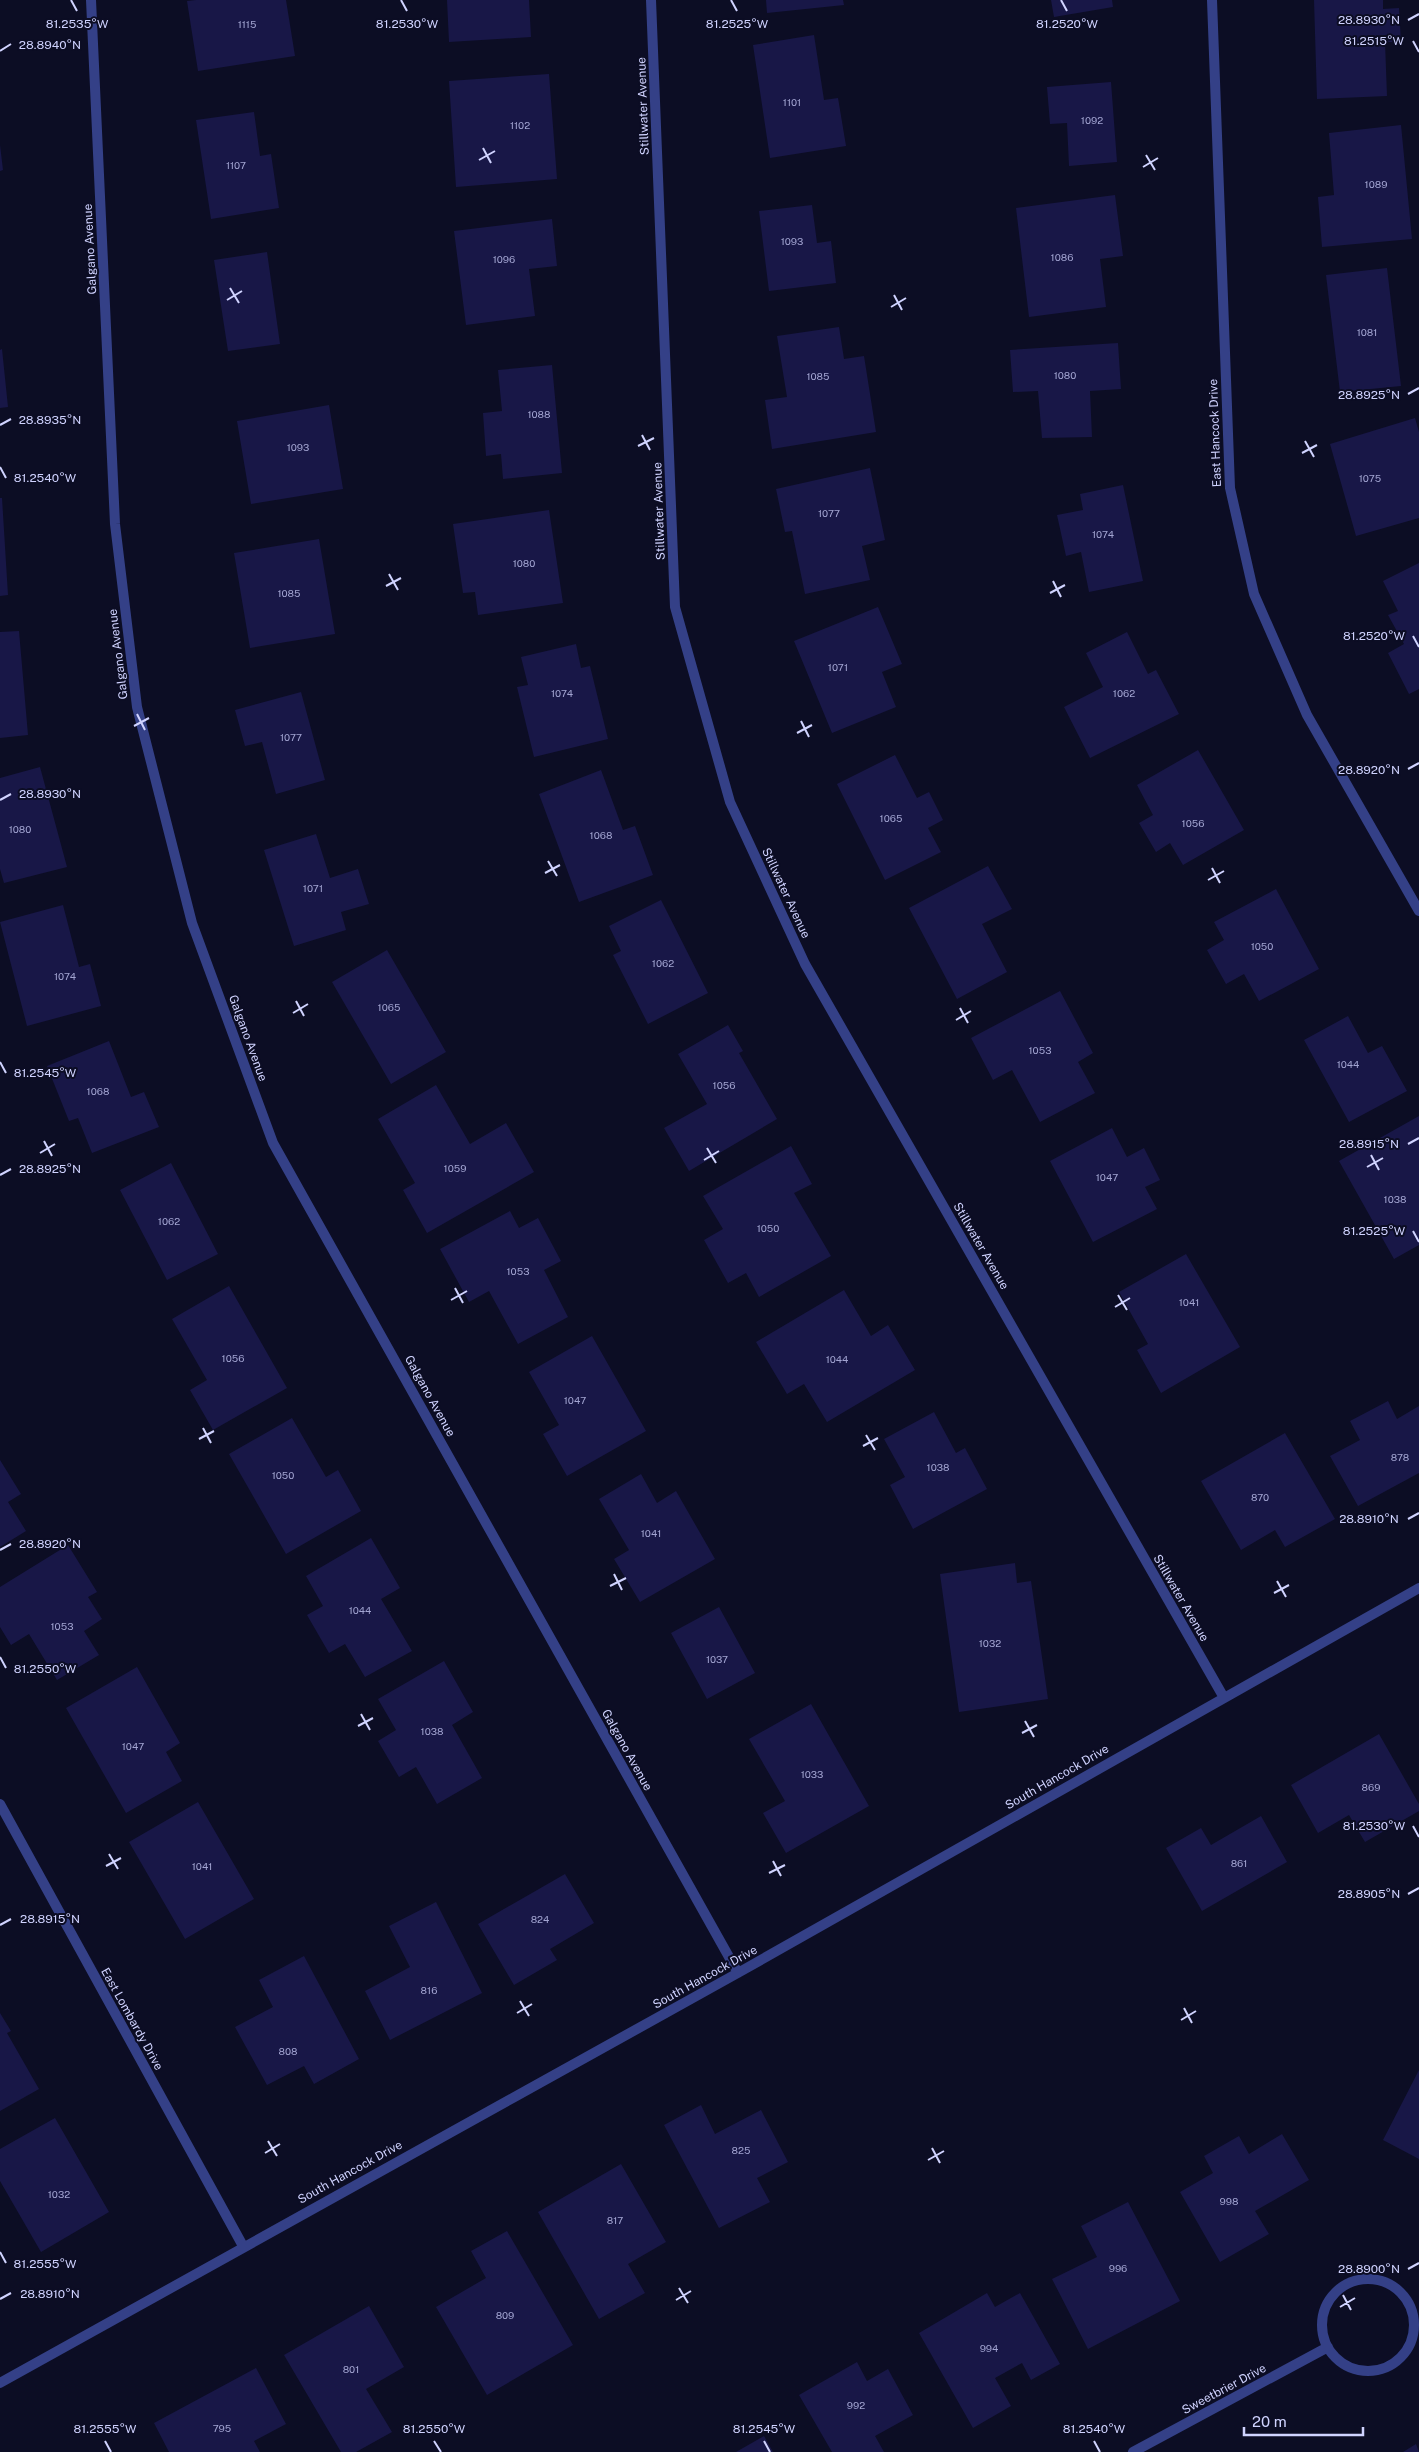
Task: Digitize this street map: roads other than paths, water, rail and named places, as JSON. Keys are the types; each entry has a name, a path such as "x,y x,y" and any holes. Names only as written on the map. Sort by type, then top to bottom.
{"street":[{"name":"Galgano Avenue","path":"91,0 115,524 137,707 192,923 274,1143 738,1973"},
{"name":"Stillwater Avenue","path":"651,0 675,607 730,802 805,964 1223,1696"},
{"name":"East Hancock Drive","path":"1212,0 1230,488 1254,594 1307,715 1419,912"},
{"name":"South Hancock Drive","path":"0,2383 243,2246 738,1973 1223,1696 1419,1588"},
{"name":"East Lombardy Drive","path":"0,1804 243,2246"},
{"path":"1363,2278 1381,2280 1397,2288 1408,2302 1414,2319 1413,2337 1404,2353 1391,2365 1373,2371 1355,2369 1340,2361 1328,2348 1322,2330 1324,2312 1332,2296 1346,2284 1363,2278"},
{"name":"Sweetbrier Drive","path":"1133,2452 1328,2348"}]}
